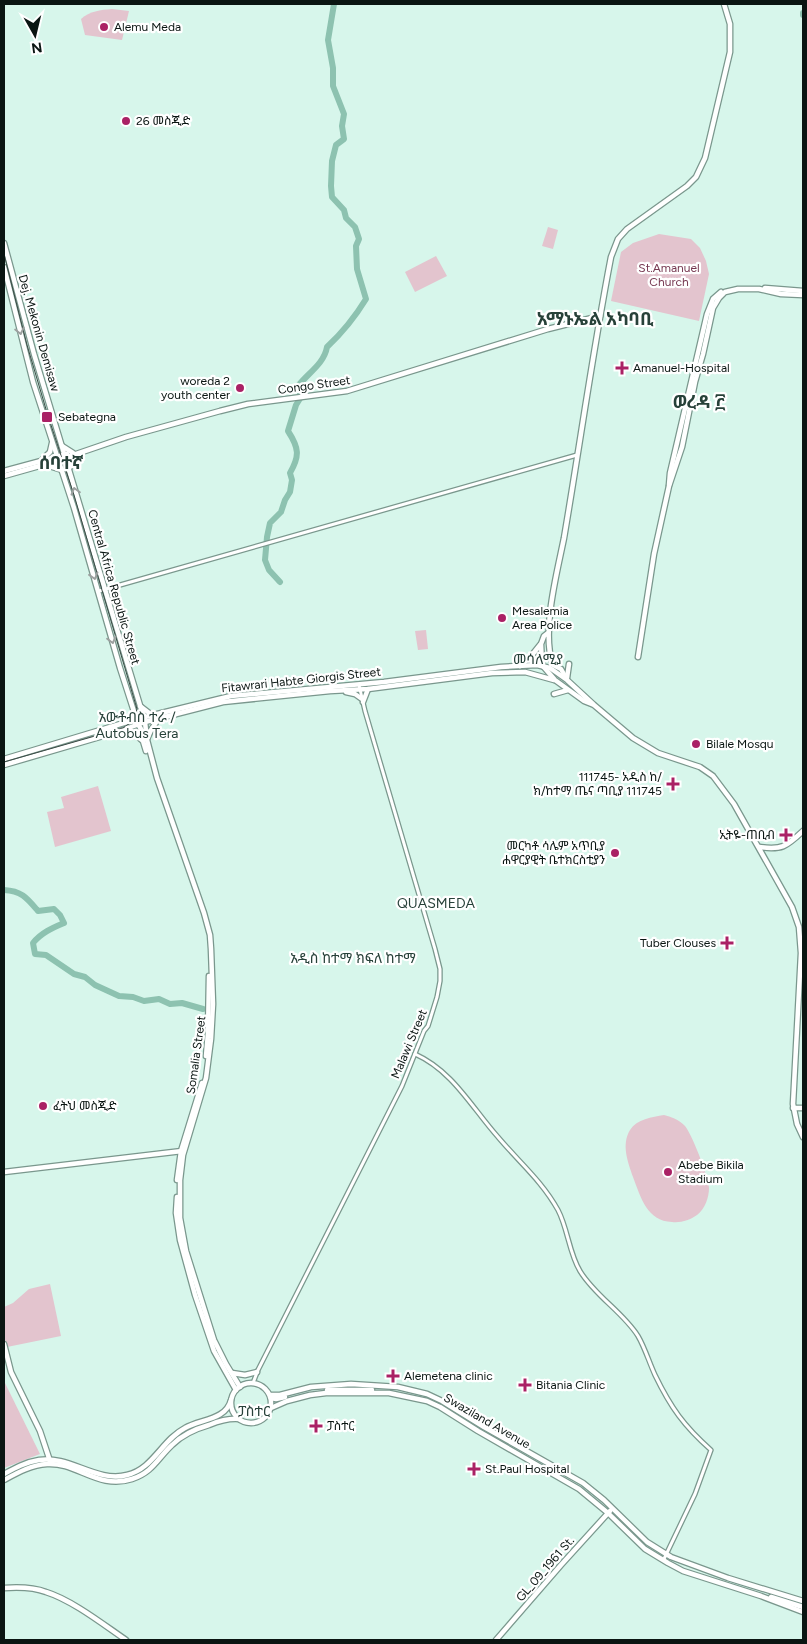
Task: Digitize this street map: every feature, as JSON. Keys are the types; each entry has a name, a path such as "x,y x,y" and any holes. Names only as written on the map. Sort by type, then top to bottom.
{"main road":[{"path":"566,679 561,670 553,665 549,652 548,633 556,574 611,257 618,239 638,221 687,186 696,177 705,158 730,52 730,24 724,4"},
{"name":"Dej. Mekonin Demisaw","path":"4,243 22,316 65,456"},
{"name":"Dej. Mekonin Demisaw","path":"4,266 30,371 58,458"},
{"path":"803,291 746,286 727,289 714,299 707,314 652,553 642,608 636,657 654,554 669,486 682,448 695,382 715,303 725,292 738,289 759,289 780,294 803,295"},
{"name":"Congo Street","path":"65,456 236,407 332,394 361,388 548,328 600,316"},
{"path":"41,463 50,452 52,441"},
{"path":"61,445 72,454 69,470"},
{"path":"4,476 65,456"},
{"name":"Central Africa Republic Street","path":"65,456 144,720"},
{"name":"Central Africa Republic Street","path":"58,458 99,591 120,668 137,721 146,740"},
{"path":"4,471 41,463 62,471"},
{"path":"669,478 669,486"},
{"path":"519,669 548,633"},
{"path":"541,644 542,665 555,680 584,701 594,705"},
{"path":"566,679 569,664"},
{"path":"542,665 566,679 632,738 658,753 700,767 713,776 728,795 759,847 792,907 800,932 801,952 794,1108 797,1124 803,1137"},
{"name":"Fitawrari Habte Giorgis Street","path":"144,720 232,696 359,687 542,665"},
{"path":"4,758 128,722 159,718 229,701 342,691 359,687 368,689 519,669 555,680"},
{"path":"342,691 355,694 362,700 368,689"},
{"path":"554,694 568,690"},
{"path":"139,705 153,716"},
{"path":"128,722 133,708"},
{"path":"146,740 159,718"},
{"name":"Somalia Street","path":"144,720 146,740 210,935 213,1014 206,1078 194,1122 182,1151 180,1204 182,1236 214,1340 238,1388"},
{"path":"4,765 128,728 137,721"},
{"path":"128,728 143,741 166,815 201,913 208,942 208,1033 203,1078 178,1163 176,1213 180,1240 195,1295 214,1351 238,1388"},
{"path":"759,847 773,849 785,847 803,831"},
{"path":"794,1108 803,1108"},
{"path":"4,1172 182,1151"},
{"path":"4,1344 13,1378 40,1431 50,1462"},
{"path":"232,1373 245,1375 258,1372"},
{"path":"4,1474 31,1461 50,1462 67,1463 110,1476 120,1477 134,1473 149,1463 177,1433 195,1423 223,1413 229,1407 238,1388 254,1383 264,1388 270,1396 271,1407 265,1418 259,1422 249,1423 232,1418 221,1420 183,1435 149,1471 130,1480 117,1482 103,1481 50,1462 31,1467 4,1480"},
{"path":"270,1396 311,1387 351,1384 398,1387 428,1394 583,1483 604,1500 647,1542 665,1556 690,1566 803,1601"},
{"name":"Swaziland Avenue","path":"270,1396 278,1399 312,1390 355,1388 396,1390 424,1396 444,1404 573,1479 586,1488 640,1541 690,1570 803,1606"},
{"path":"271,1407 310,1394 326,1393 382,1392 422,1399 444,1409 478,1431 575,1486 610,1512 646,1549 674,1566 803,1612"},
{"path":"231,1400 233,1412 238,1419"},
{"name":"GL_09_1961 St.","path":"496,1640 610,1512"},
{"path":"4,1588 37,1590 56,1596 101,1622 126,1640"}],"street":[{"path":"99,591 577,455"},
{"name":"Malawi Street","path":"254,1383 402,1084 430,1020 437,996 440,969 359,687"},
{"path":"416,1054 447,1076 470,1101 501,1141 534,1175 559,1212 579,1270 634,1331 677,1415 711,1450 695,1494 665,1556"}],"green space":[{"name":"Alemu Meda","path":"99,10 129,11 122,40 85,35 81,19 84,16"},
{"path":"548,227 558,230 553,249 542,246"},
{"name":"St.Amanuel Church","path":"659,234 691,239 700,248 706,261 709,274 699,321 611,301 621,252 633,243"},
{"path":"436,256 447,276 415,292 405,272"},
{"path":"426,630 428,649 418,650 415,631"},
{"path":"98,786 111,831 55,847 47,812 64,808 61,797"},
{"name":"Abebe Bikila Stadium","path":"664,1115 679,1121 687,1129 699,1155 709,1188 706,1203 702,1210 694,1217 682,1222 663,1221 656,1218 646,1207 639,1193 626,1154 627,1136 633,1126 645,1119"},
{"path":"50,1284 61,1336 7,1347 4,1336 4,1307 13,1303 29,1289"},
{"path":"4,1381 40,1454 4,1468"}],"waterway":[{"path":"280,582 269,570 265,560 267,537 270,523 281,512 290,492 292,480 290,473 297,457 297,452 288,431 296,405 301,397 298,386 323,358 327,347 348,324 366,299 357,269 356,246 359,239 355,227 346,218 344,210 332,197 332,161 336,145 344,139 342,126 344,114 333,86 333,68 328,40 334,4"},
{"path":"4,890 24,896 38,911 54,909 64,923 36,939 33,943 35,954 46,955 74,974 85,977 95,985 119,996 133,997 144,1001 159,999 170,1004 182,1003 203,1009"}],"tram line":[{"path":"4,254 27,345 74,495 137,709 132,720 123,728 4,762"}],"place":[{"name":"Alemu Meda","path":"104,27"},
{"name":"26 መስጂድ","path":"126,121"},
{"name":"Amanuel-Hospital","path":"622,368"},
{"name":"woreda 2 youth center","path":"240,388"},
{"name":"Sebategna","path":"47,417"},
{"name":"Mesalemia Area Police","path":"502,618"},
{"name":"Bilale Mosqu","path":"696,744"},
{"name":"111745- አዲስ ከ/ ክ/ከተማ ጤና ጣቢያ 111745","path":"673,784"},
{"name":"ኢትዬ-ጠቢብ","path":"786,835"},
{"name":"መርካቶ ሳሌም አጥቢያ ሐዋርያዊት ቤተክርስቲያን","path":"615,853"},
{"name":"Tuber Clouses","path":"727,943"},
{"name":"ፈትህ መስጂድ","path":"43,1106"},
{"name":"Abebe Bikila Stadium","path":"668,1172"},
{"name":"Alemetena clinic","path":"393,1376"},
{"name":"Bitania Clinic","path":"525,1385"},
{"name":"ፓስተር","path":"316,1426"},
{"name":"St.Paul Hospital","path":"474,1469"}],"district":[{"name":"አማኑኤል አካባቢ","path":"595,319"},
{"name":"ወረዳ ፫","path":"699,402"},
{"name":"ሰባተኛ","path":"61,463"},
{"name":"መሳለሚያ","path":"538,659"},
{"name":"አውቶብስ ተራ / Autobus Tera","path":"137,726"},
{"name":"QUASMEDA","path":"436,903"},
{"name":"አዲስ ከተማ ክፍለ ከተማ","path":"353,958"},
{"name":"ፓስተር","path":"254,1411"}]}
